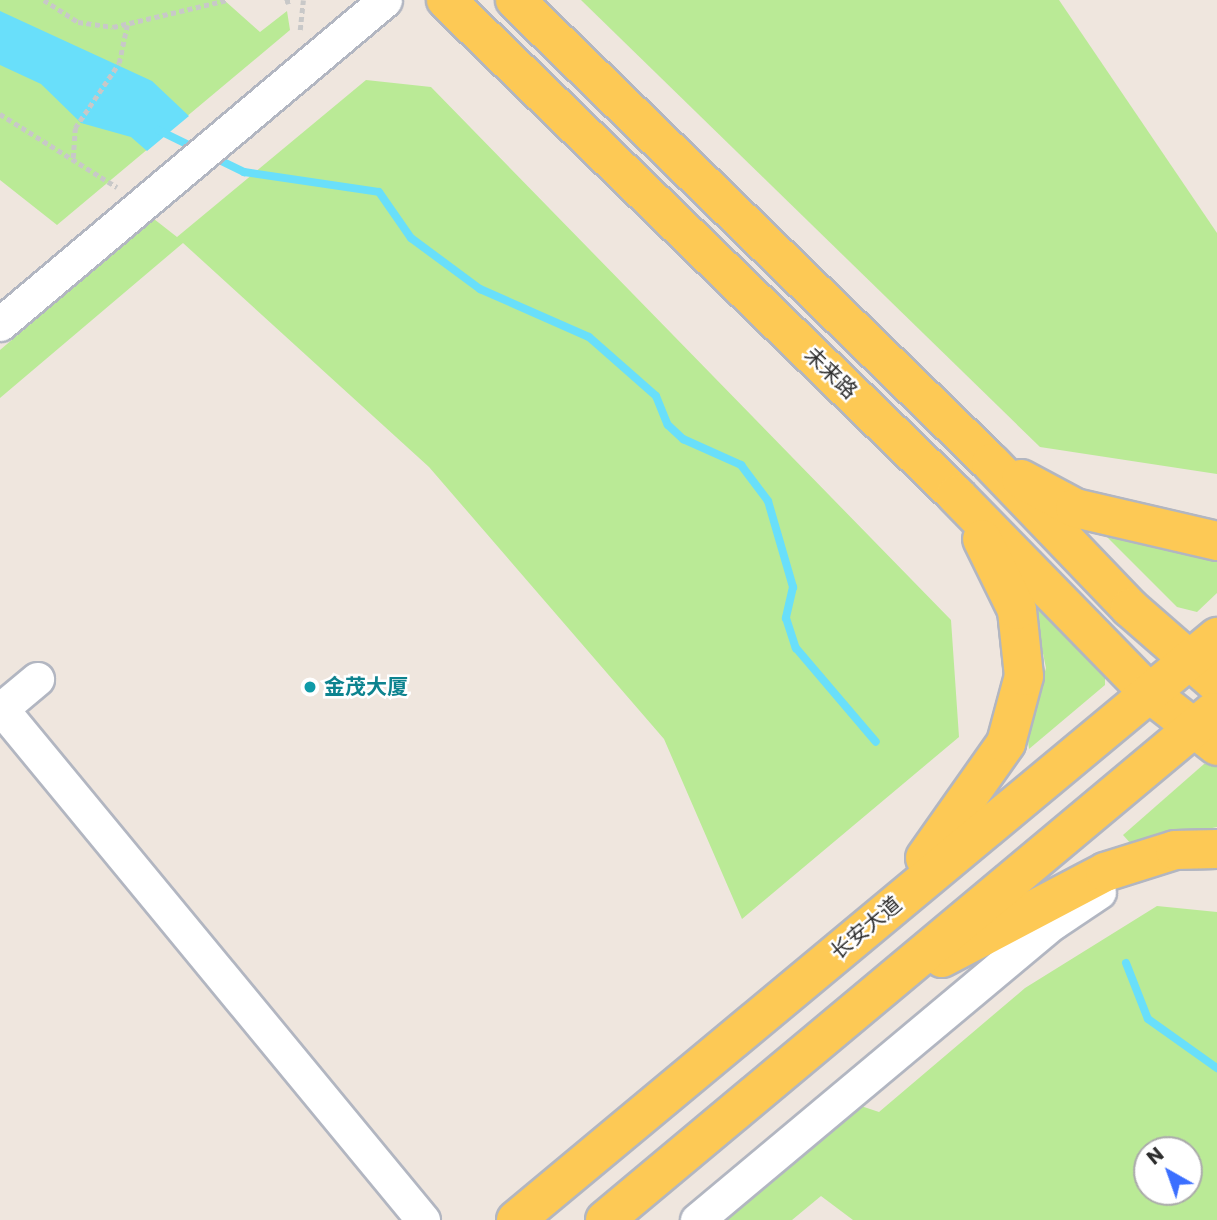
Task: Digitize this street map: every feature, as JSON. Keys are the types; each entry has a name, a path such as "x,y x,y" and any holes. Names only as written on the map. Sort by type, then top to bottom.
{"main road":[{"name":"未来路","path":"446,0 956,495 1149,693 1209,728"},
{"path":"515,0 991,463 1208,661"},
{"path":"991,463 1075,508 1217,541"},
{"path":"841,950 945,835 980,786 1006,743 1024,676 1017,610 956,495"},
{"name":"长安大道","path":"516,1220 1149,693 1208,661"},
{"path":"604,1220 880,989 1209,728"},
{"path":"880,989 1105,872 1209,848"}],"street":[{"path":"0,324 228,135 385,0"},
{"path":"37,680 1,708 423,1220"},
{"path":"697,1220 1066,914 1108,887 1181,863 1209,848"}],"path":[{"path":"44,0 78,22 127,25 196,2 227,0"},
{"path":"285,2 292,0"},
{"path":"73,158 81,123 119,63 127,25"},
{"path":"0,114 117,187"}],"green space":[{"path":"0,0 224,0 260,32 287,11 290,30 57,225 0,180"},
{"path":"581,0 1059,0 1217,233 1217,474 1040,447"},
{"path":"366,80 431,87 951,620 959,737 742,919 664,739 429,467 183,243 0,398 0,350 154,219 177,237"},
{"path":"1103,533 1217,558 1217,593 1197,612 1177,607"},
{"path":"1031,595 1105,670 1105,685 1029,749 1027,733 1046,668"},
{"path":"1204,764 1217,764 1217,827 1132,845 1123,835"},
{"path":"1157,906 1217,912 1217,1220 853,1220 821,1196 792,1220 716,1220 855,1104 879,1112 1025,988"}],"water":[{"path":"0,11 152,81 189,116 147,151 131,137 81,123 41,84 0,65"}],"waterway":[{"path":"158,130 197,149"},
{"path":"211,156 244,172 379,192 411,238 480,289 589,337 656,396 668,425 683,439 741,465 768,501 793,587 786,618 796,648 876,742"},
{"path":"1126,963 1148,1019 1217,1068"}],"place":[{"name":"金茂大厦","path":"310,687"}]}
